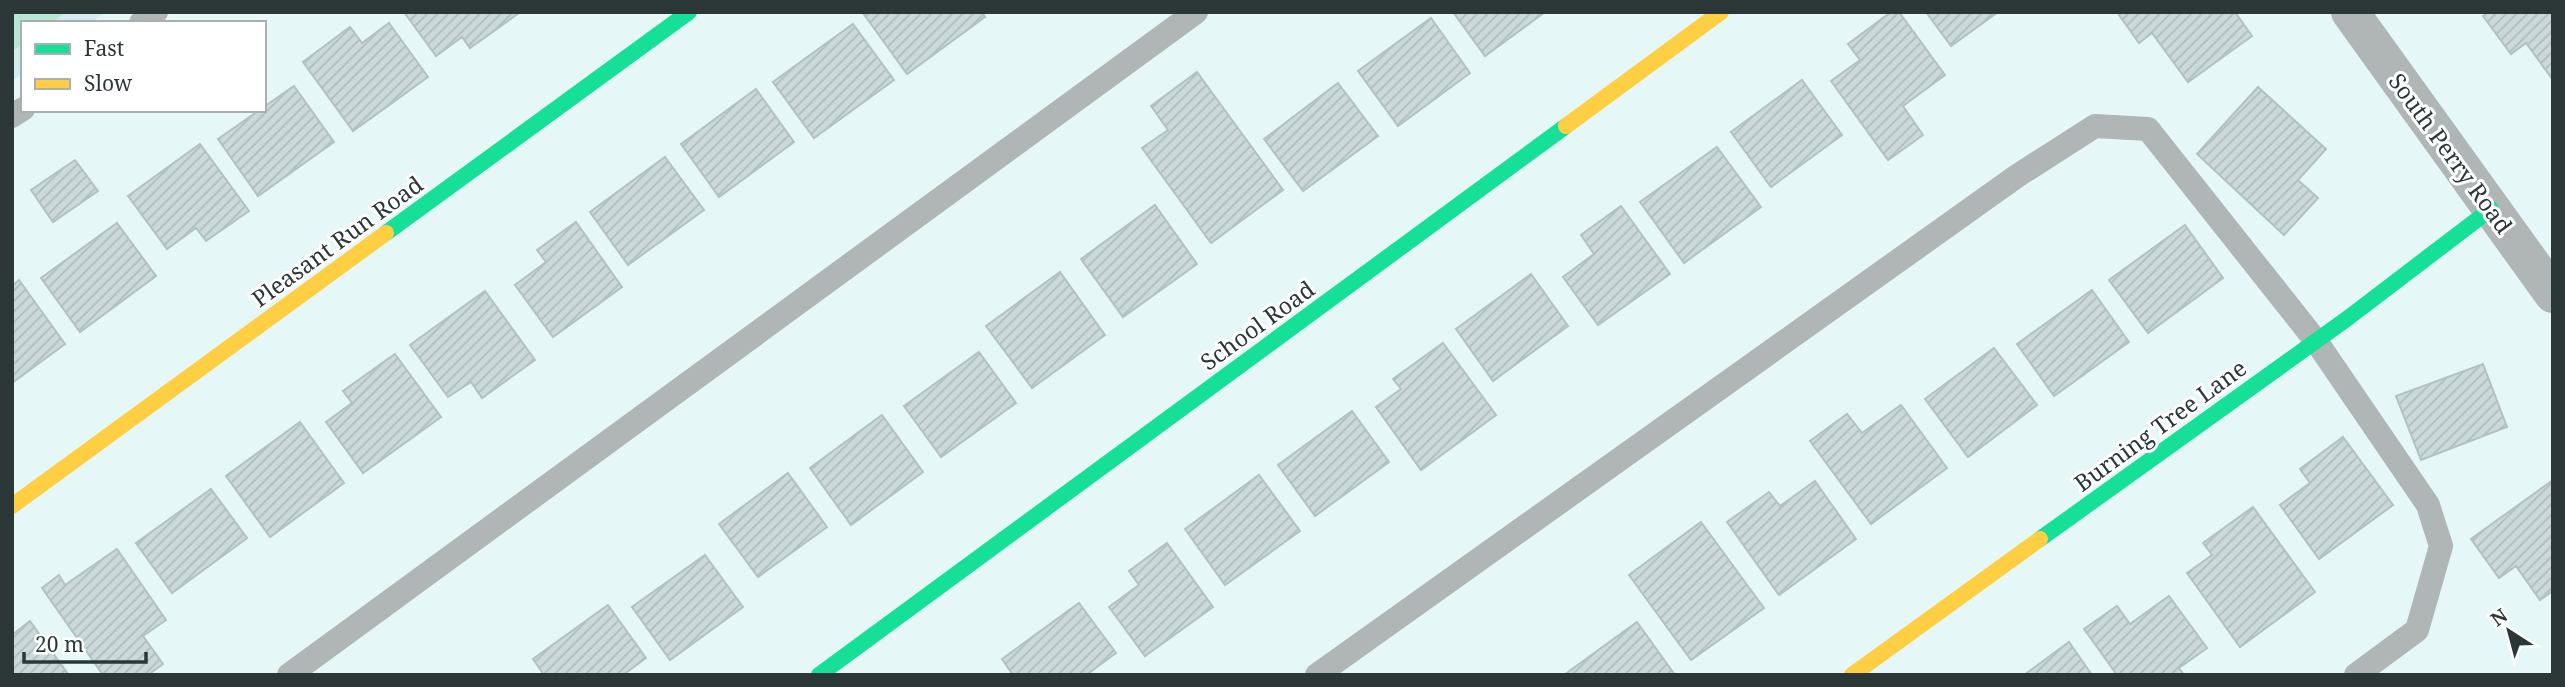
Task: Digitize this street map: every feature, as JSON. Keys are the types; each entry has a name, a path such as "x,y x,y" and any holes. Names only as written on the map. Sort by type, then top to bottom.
{"street":[{"name":"Pleasant Run Road","path":"12,506 689,12"},
{"name":"School Road","path":"819,675 1721,12"},
{"name":"South Perry Road","path":"2350,12 2553,294"},
{"name":"Burning Tree Lane","path":"1852,675 2316,341 2491,209"}],"lane":[{"path":"289,675 1196,12"},
{"path":"1317,675 2017,176 2095,126 2148,129 2316,341 2428,505 2441,546 2417,630 2356,675"}],"shaded area":[{"path":"12,12 105,12 94,21 21,21 21,74 12,81"}],"green space":[{"path":"12,12 66,12 54,21 21,21 21,45 12,51"}],"building":[{"path":"404,12 519,13 470,48 462,37 436,56"},
{"path":"982,12 985,17 907,74 863,13"},
{"path":"1453,12 1545,12 1485,56"},
{"path":"1891,12 1899,12 1945,75 1903,106 1923,135 1888,160 1831,81 1860,60 1848,44"},
{"path":"1926,12 1998,12 1951,46"},
{"path":"2123,12 2235,12 2252,36 2188,82 2152,33 2139,43 2119,15"},
{"path":"2489,12 2553,12 2553,80 2526,43 2511,54 2483,16"},
{"path":"1431,18 1470,73 1398,126 1358,71"},
{"path":"389,23 428,77 353,131 303,62 350,27 362,43"},
{"path":"853,24 894,80 814,138 773,82"},
{"path":"1197,72 1283,190 1211,243 1142,148 1168,130 1151,106"},
{"path":"1802,80 1842,135 1771,187 1731,132"},
{"path":"1338,83 1378,136 1303,191 1264,139"},
{"path":"294,86 334,142 258,196 218,139 257,112 266,112 266,106"},
{"path":"2258,87 2326,149 2298,180 2318,198 2284,235 2197,154"},
{"path":"756,89 794,142 719,197 681,144"},
{"path":"200,144 249,211 206,241 196,228 167,249 128,196"},
{"path":"1717,147 1761,207 1684,263 1640,202"},
{"path":"665,157 704,210 628,265 590,212"},
{"path":"75,160 98,191 53,222 31,190"},
{"path":"1155,205 1197,264 1123,317 1081,259"},
{"path":"1621,206 1670,274 1598,325 1563,277 1594,254 1581,235"},
{"path":"576,222 622,287 553,337 515,285 546,262 537,250"},
{"path":"117,223 156,276 80,332 41,278"},
{"path":"2185,225 2223,278 2148,333 2109,280"},
{"path":"1060,272 1105,335 1032,388 986,326"},
{"path":"1531,274 1568,326 1493,381 1456,329"},
{"path":"19,280 65,344 12,383 12,286"},
{"path":"2092,290 2129,342 2054,396 2017,344"},
{"path":"485,291 535,360 482,398 471,382 448,397 410,345"},
{"path":"1443,343 1496,415 1421,470 1376,407 1401,389 1393,379"},
{"path":"1994,348 2037,405 1968,457 1925,399"},
{"path":"979,352 1016,403 941,457 904,406"},
{"path":"395,354 441,417 363,473 326,422 352,403 343,391"},
{"path":"2483,364 2507,427 2421,460 2396,396"},
{"path":"1901,405 1947,468 1871,524 1810,441 1847,414 1862,433"},
{"path":"1352,411 1389,462 1315,516 1278,465"},
{"path":"882,415 923,472 851,525 810,468"},
{"path":"300,422 344,483 270,537 226,476"},
{"path":"2343,437 2393,505 2319,559 2280,505 2310,483 2300,469"},
{"path":"788,473 827,527 758,577 719,524"},
{"path":"1259,475 1300,531 1225,585 1185,529"},
{"path":"2553,480 2553,591 2540,600 2516,566 2499,578 2471,539"},
{"path":"1815,481 1856,539 1779,595 1727,522 1769,492 1780,506"},
{"path":"211,489 247,538 172,593 136,543"},
{"path":"2253,507 2315,592 2240,647 2187,573 2212,555 2203,543"},
{"path":"1701,522 1764,608 1691,660 1629,575"},
{"path":"1167,543 1213,607 1145,656 1109,607 1139,585 1129,571"},
{"path":"117,549 166,620 143,636 163,664 148,675 103,675 42,588 59,575 65,585"},
{"path":"705,555 743,607 670,660 632,607"},
{"path":"2169,596 2207,648 2179,668 2184,675 2117,675 2084,629 2117,606 2130,624"},
{"path":"1079,603 1116,653 1086,675 1013,675 1002,659"},
{"path":"608,605 646,658 623,675 544,675 533,659"},
{"path":"30,621 67,675 12,675 12,635"},
{"path":"1637,622 1675,675 1564,675"},
{"path":"2069,642 2092,675 2024,675"}],"traffic: fast":[{"path":"386,233 689,12"},
{"path":"819,675 1566,126"},
{"path":"2040,539 2348,318 2491,209"}],"traffic: slow":[{"path":"1566,126 1721,12"},
{"path":"12,506 386,233"},
{"path":"1852,675 2040,539"}]}
